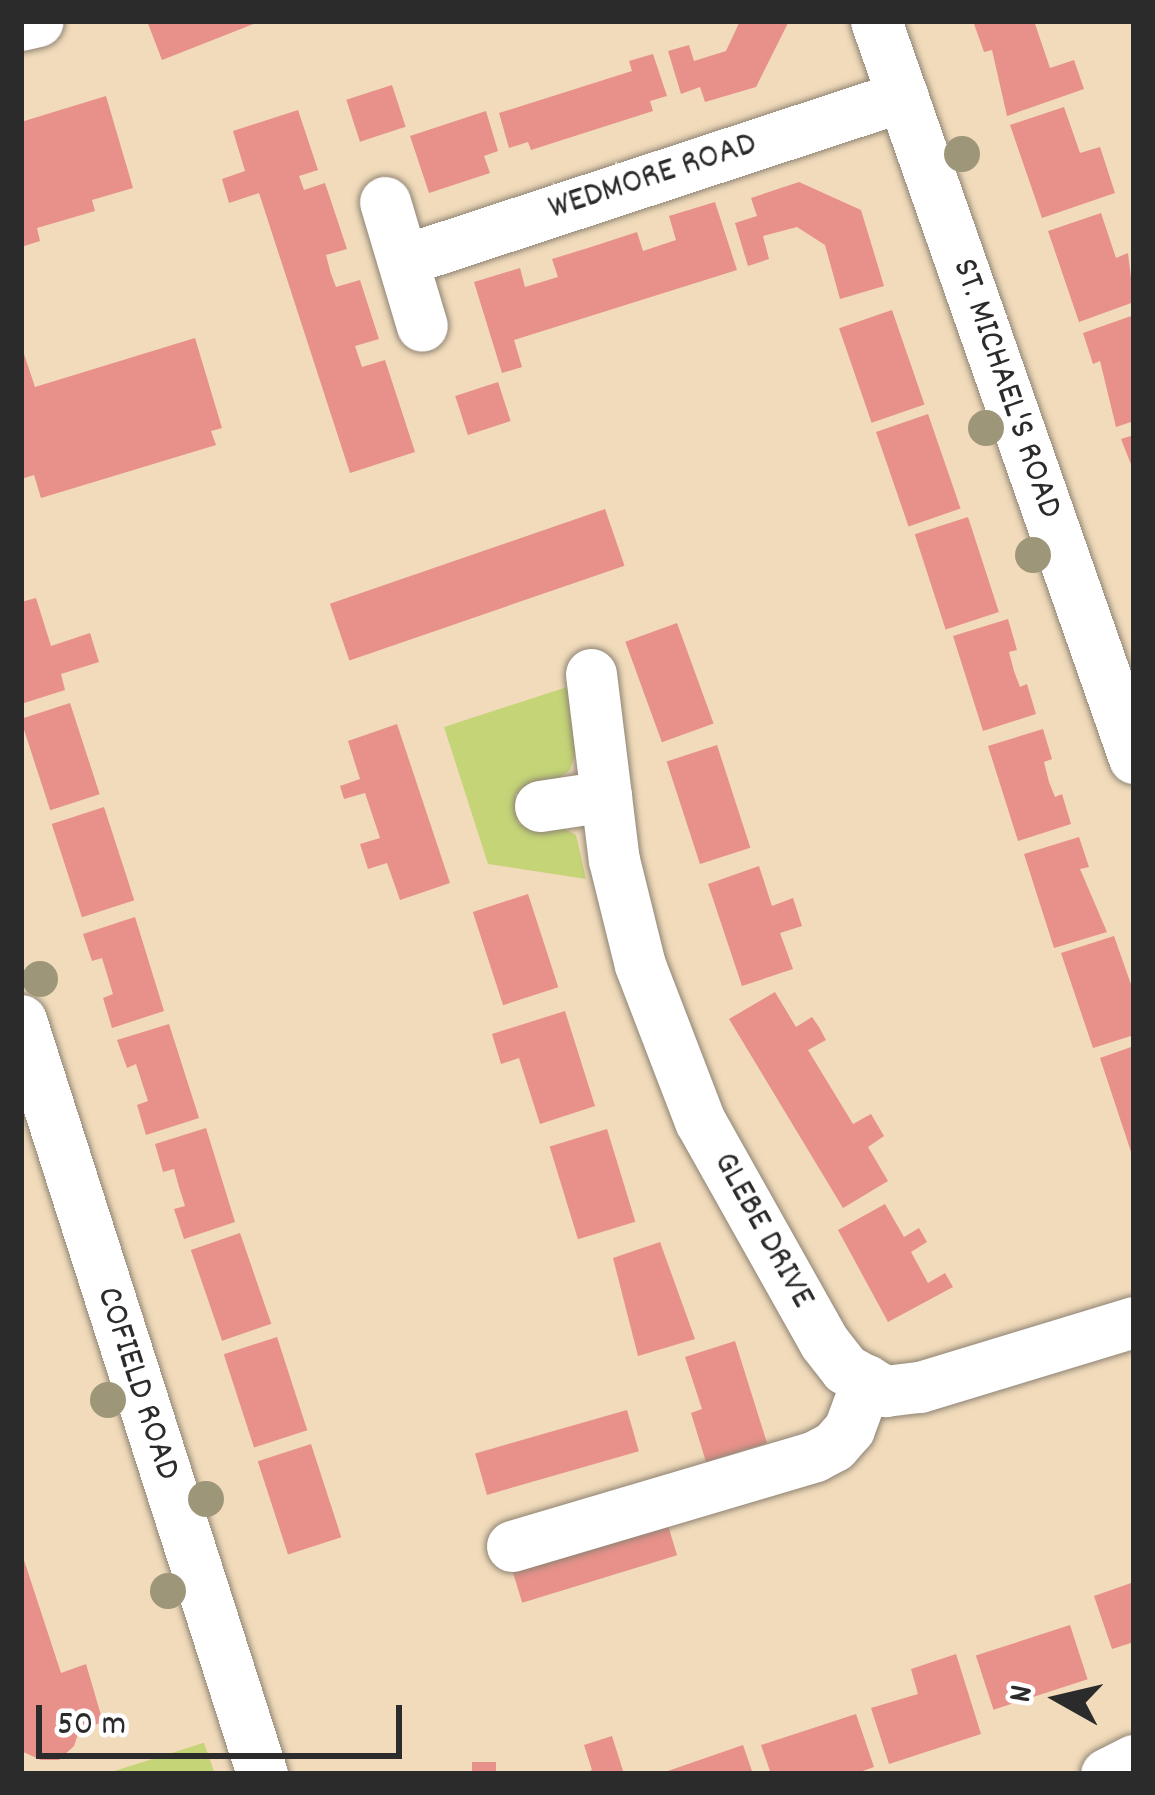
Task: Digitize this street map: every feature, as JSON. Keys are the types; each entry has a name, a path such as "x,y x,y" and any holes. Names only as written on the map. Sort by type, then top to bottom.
{"street":[{"path":"21,25 38,21"},
{"name":"ST. MICHAEL'S ROAD","path":"876,21 1134,758"},
{"name":"WEDMORE ROAD","path":"404,260 903,96"},
{"path":"385,202 422,326"},
{"name":"GLEBE DRIVE","path":"591,674 614,860 640,964 700,1121 824,1342 845,1369 867,1381"},
{"path":"540,806 606,796"},
{"name":"COFIELD ROAD","path":"21,1020 257,1761"},
{"path":"512,1546 815,1456 834,1446 848,1429 867,1381 885,1390 920,1388 1134,1322"},
{"path":"1106,1774 1134,1760"}],"green space":[{"path":"601,676 570,770 546,787 515,794 519,824 557,825 576,835 586,879 488,864 444,727"},
{"path":"203,1743 215,1774 105,1774"}],"building":[{"path":"147,21 261,21 162,60"},
{"path":"740,21 789,21 756,87 705,102 700,87 681,94 668,51 689,45 694,61 726,51"},
{"path":"973,21 1034,21 1050,68 1074,60 1084,89 1007,116 992,50 984,52"},
{"path":"653,54 667,96 650,101 653,111 531,150 528,142 509,148 499,113 632,71 629,61"},
{"path":"392,85 406,127 360,142 346,100"},
{"path":"106,96 133,188 92,200 95,211 37,228 40,241 21,247 21,122"},
{"path":"1064,107 1080,153 1100,147 1115,193 1042,218 1010,125"},
{"path":"298,110 318,170 299,176 304,190 325,183 347,249 326,255 331,274 336,287 360,280 379,339 355,346 362,367 385,360 415,452 350,473 259,193 229,203 222,179 245,171 233,131"},
{"path":"486,111 498,151 484,156 490,173 429,193 410,136"},
{"path":"799,182 861,210 884,286 840,299 825,245 797,227 763,236 769,259 748,266 735,223 757,216 751,198"},
{"path":"715,202 737,270 514,340 522,367 502,373 474,282 520,268 525,287 558,277 552,259 637,232 643,251 676,240 669,216"},
{"path":"1101,213 1116,258 1128,253 1134,302 1079,322 1048,231"},
{"path":"892,310 925,405 872,423 839,328"},
{"path":"1134,315 1134,421 1116,427 1100,361 1093,364 1083,333"},
{"path":"195,338 222,428 211,431 216,445 41,498 34,475 21,479 21,345 35,387"},
{"path":"498,382 511,421 468,435 455,396"},
{"path":"928,414 961,509 909,526 876,432"},
{"path":"1134,435 1134,472 1121,439"},
{"path":"605,509 625,566 349,660 330,604"},
{"path":"968,517 999,612 946,629 915,534"},
{"path":"36,598 51,646 90,633 99,662 61,674 65,690 21,704 21,602"},
{"path":"1008,619 1017,650 1009,652 1014,671 1020,687 1027,684 1036,714 983,731 953,636"},
{"path":"677,623 714,724 662,742 625,642"},
{"path":"70,703 100,794 50,810 21,719"},
{"path":"397,724 450,883 400,900 387,863 368,869 360,844 380,838 365,793 344,799 340,786 360,779 348,741"},
{"path":"1043,729 1052,759 1044,762 1049,782 1055,797 1062,794 1071,824 1018,841 988,746"},
{"path":"717,745 750,848 700,864 667,761"},
{"path":"104,807 134,900 82,917 52,824"},
{"path":"1079,837 1089,867 1080,869 1107,932 1054,948 1024,854"},
{"path":"759,866 772,906 793,898 802,926 780,933 793,969 742,986 708,884"},
{"path":"528,894 558,987 503,1005 473,912"},
{"path":"135,917 164,1011 112,1028 103,998 113,994 102,958 92,961 83,934"},
{"path":"1114,936 1134,993 1134,1035 1093,1048 1061,953"},
{"path":"775,992 796,1027 812,1017 819,1027 826,1040 808,1050 853,1124 871,1114 884,1136 868,1147 888,1181 843,1208 729,1019"},
{"path":"565,1011 595,1106 540,1124 519,1058 501,1064 492,1034"},
{"path":"169,1024 199,1118 146,1135 137,1105 148,1101 136,1064 127,1068 117,1040"},
{"path":"1134,1046 1134,1158 1133,1158 1100,1058"},
{"path":"206,1128 235,1222 184,1239 174,1209 185,1206 174,1169 163,1172 155,1144"},
{"path":"607,1129 635,1222 578,1239 550,1147"},
{"path":"885,1204 904,1237 919,1228 927,1242 911,1252 928,1283 945,1273 953,1287 888,1322 838,1230"},
{"path":"240,1233 271,1324 222,1341 191,1250"},
{"path":"660,1242 695,1339 638,1356 613,1258"},
{"path":"277,1337 307,1430 254,1448 224,1354"},
{"path":"735,1341 767,1443 706,1462 691,1413 702,1409 685,1357"},
{"path":"627,1410 639,1451 487,1495 475,1454"},
{"path":"311,1444 341,1537 288,1555 258,1461"},
{"path":"666,1519 677,1555 522,1603 511,1566"},
{"path":"21,1551 61,1673 86,1664 103,1722 79,1731 74,1746 59,1760 41,1760 21,1751"},
{"path":"1134,1582 1134,1642 1112,1649 1094,1596"},
{"path":"1070,1625 1088,1679 993,1710 976,1656"},
{"path":"956,1654 981,1734 889,1764 871,1708 918,1694 911,1669"},
{"path":"856,1714 874,1767 854,1774 771,1774 761,1745"},
{"path":"612,1736 624,1774 583,1774 592,1770 584,1745"},
{"path":"743,1745 753,1774 662,1773"},
{"path":"472,1762 496,1762 496,1774 472,1774"}]}
